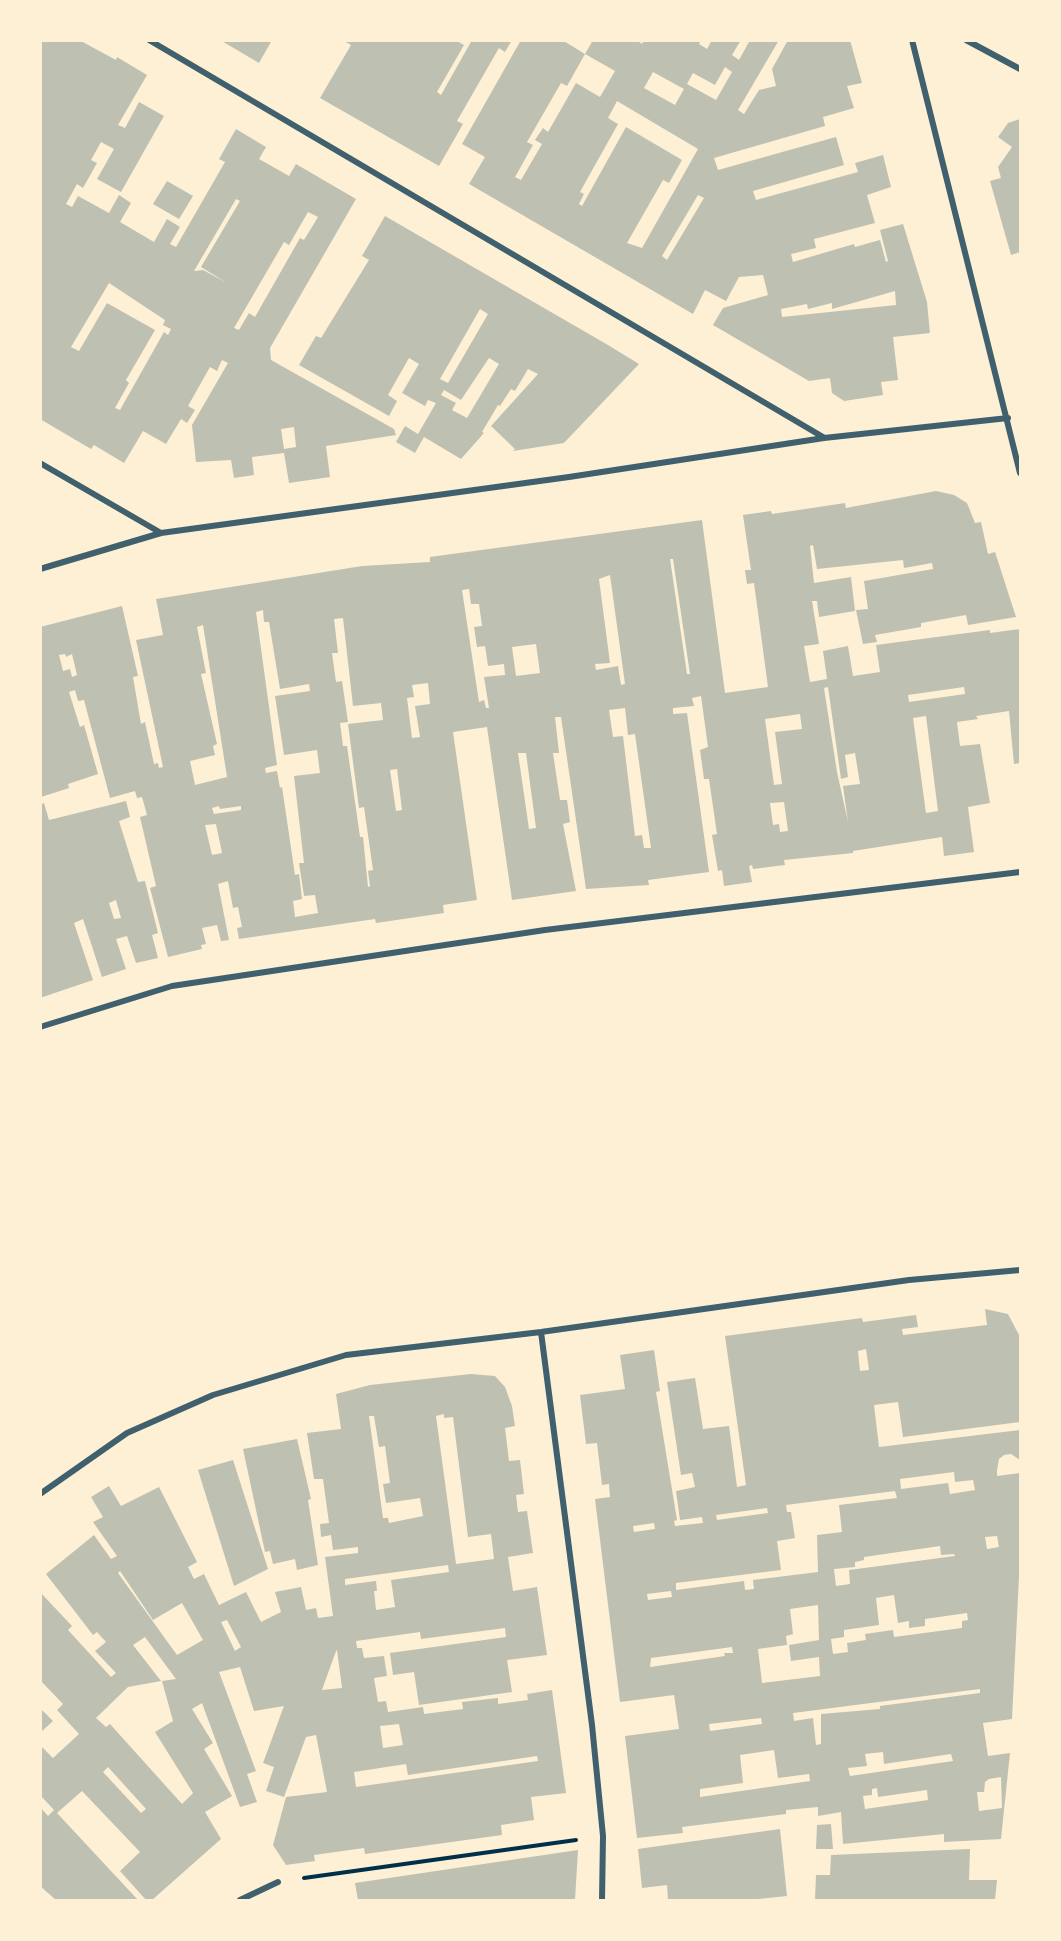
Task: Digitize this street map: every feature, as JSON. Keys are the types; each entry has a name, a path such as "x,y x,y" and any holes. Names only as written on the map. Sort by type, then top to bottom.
{"street":[{"path":"149,40 824,438"},
{"path":"912,40 1020,472"},
{"path":"966,40 1020,69"},
{"path":"40,569 161,533 569,477 824,438 1008,418"},
{"path":"40,463 161,533"},
{"path":"40,1027 172,986 545,930 1020,872"},
{"path":"40,1494 126,1433 213,1395 346,1355 541,1332 909,1280 1020,1270"},
{"path":"541,1332 589,1702 603,1836 602,1900"},
{"path":"240,1900 278,1882"}],"path":[{"path":"278,1882 603,1836"}],"building":[{"path":"40,40 79,40 116,60 117,57 147,75 118,125 125,128 139,102 164,116 121,192 97,179 114,149 101,142 91,160 97,163 83,188 77,184 66,204 72,207 78,196 109,213 119,195 131,203 120,222 154,242 167,219 180,227 170,244 176,247 225,162 219,159 236,129 266,147 259,159 289,176 296,164 356,199 270,348 271,360 394,429 396,435 326,446 330,477 289,483 284,453 252,457 254,475 234,478 231,460 196,462 192,425 228,363 222,360 217,371 210,367 188,406 195,410 187,423 181,419 166,444 143,431 124,463 94,445 91,449 40,419","holes":["236,199 240,201 201,267 227,283 203,270 194,271","308,212 318,217 304,240 300,238 255,317 249,313 239,330 234,328 284,242 289,245","109,283 165,320 163,325 171,329 168,335 164,332 120,410 115,408 129,383 126,380 155,330 107,303 79,351 71,347","294,427 296,447 284,449 281,429"]},
{"path":"220,40 272,40 259,63"},
{"path":"342,40 455,40 464,45 437,92 441,95 472,40 512,40 505,52 499,48 457,121 463,124 439,166 320,98 351,45"},
{"path":"521,40 562,40 585,54 593,40 637,40 642,44 644,40 701,40 699,44 707,49 712,40 741,40 732,55 739,60 750,40 779,40 738,110 744,114 759,90 776,86 772,69 788,40 850,40 862,83 847,86 854,108 823,117 825,126 714,158 718,170 836,137 844,165 753,191 756,200 858,172 855,163 883,155 891,187 867,195 875,223 814,239 816,248 791,254 793,262 854,244 855,247 880,240 886,262 888,261 880,230 903,224 927,302 930,333 893,337 898,380 881,382 883,395 844,401 832,393 830,378 809,381 713,325 723,308 768,295 763,275 739,277 726,301 705,290 693,314 469,184 485,157 462,144","holes":["585,54 615,71 600,97 576,83 548,132 543,128 535,140 542,144 521,180 515,177 533,145 527,142 561,83 567,86","725,67 732,72 716,100 687,84 693,73 715,85","653,72 684,89 675,105 644,88","617,101 698,149 642,248 627,243 663,180 669,183 682,160 626,127 582,206 579,204 584,194 580,192 618,124 608,118","698,195 704,198 667,260 662,256","895,291 896,305 782,317 781,309 807,304 808,309 832,303 832,309"]},
{"path":"1020,119 1020,252 1011,255 990,181 1001,178 998,167 1012,147 998,137 1008,123"},
{"path":"167,181 193,196 179,219 153,204"},
{"path":"385,216 639,364 564,443 513,451 515,449 491,426 538,374 528,369 515,391 511,389 500,406 498,405 482,432 484,433 461,459 424,437 415,453 396,442 405,426 418,434 436,403 428,400 425,406 402,393 419,364 409,358 388,395 397,401 389,416 299,365 316,336 321,338 369,260 362,256","holes":["480,309 488,314 448,383 440,379","489,358 499,364 467,418 452,410 456,403 441,395 444,390 461,400"]},
{"path":"936,491 954,495 967,503 975,523 981,522 988,554 995,552 1016,617 968,625 966,615 921,623 921,627 875,635 877,642 863,644 856,610 868,609 864,581 933,569 932,563 904,568 903,560 817,569 813,545 810,546 814,583 851,577 855,611 819,617 817,601 812,601 819,644 804,646 810,682 827,679 823,651 848,646 853,676 880,672 876,645 990,630 990,633 1020,629 1020,763 1014,764 1009,711 976,716 978,719 957,722 960,746 980,744 990,803 968,807 974,852 944,856 942,837 853,851 853,853 784,860 785,865 753,869 752,865 749,866 752,882 724,886 722,870 718,871 712,835 717,834 709,779 704,779 700,750 708,747 701,696 692,698 694,706 673,708 673,714 687,713 709,872 648,880 649,885 586,889 561,717 555,717 559,753 553,753 560,800 567,800 570,822 563,824 576,891 512,900 487,727 453,732 477,900 443,905 444,913 376,923 375,919 239,939 237,928 242,927 238,907 233,908 228,881 218,884 229,940 221,941 217,925 202,928 206,944 201,945 202,949 168,957 150,888 156,886 140,817 147,815 142,797 137,798 135,791 110,798 84,700 78,701 75,690 69,692 80,727 84,725 98,774 68,784 69,788 41,797 40,627 122,606 138,676 133,677 141,724 145,722 154,764 158,763 159,768 163,767 136,640 163,635 156,599 362,566 430,562 430,557 702,520 725,693 768,687 754,583 747,584 745,570 751,570 743,515 771,511 772,514 845,503 846,508","holes":["670,559 673,559 690,674 687,674","610,575 625,684 621,685 618,666 596,670 595,664 610,663 599,579","469,589 471,604 479,604 482,626 474,627 477,647 485,646 488,666 504,664 505,675 484,677 489,708 486,708 484,700 479,702 462,590","263,610 264,622 269,622 280,689 309,684 310,691 275,696 284,755 317,750 320,773 294,776 304,863 299,863 304,896 315,895 318,913 295,917 293,901 302,899 299,874 295,875 282,787 280,788 277,771 266,773 265,768 277,765 256,612","343,618 353,706 381,703 383,720 348,724 359,808 364,807 373,870 368,871 370,886 368,887 363,837 360,837 347,746 343,746 340,723 348,722 342,681 336,682 332,653 338,653 334,619","203,625 227,777 195,785 190,761 215,755 213,746 217,744 201,674 206,673 197,627","536,644 540,673 516,676 512,647","65,654 66,657 72,654 77,675 72,677 70,669 63,671 59,655","428,683 430,704 415,706 420,737 412,738 407,698 414,697 412,685","828,687 841,779 848,777 845,755 855,753 860,784 843,786 848,822 837,772 824,688","964,687 965,694 909,702 908,695","625,708 628,735 635,734 651,848 644,848 642,835 635,836 623,736 613,737 609,710","800,714 802,729 775,732 782,784 774,785 765,719","926,716 938,811 926,813 913,718","518,753 526,753 536,828 529,829","397,769 402,810 396,811 390,770","784,802 788,831 780,832 779,824 773,825 770,803","241,806 241,810 214,814 212,808","216,824 222,853 212,855 205,825"]},
{"path":"126,801 130,817 119,821 138,882 145,881 158,933 152,935 158,958 136,963 127,936 116,939 126,969 102,977 83,919 74,923 93,980 40,998 40,805 44,803 49,820","holes":["116,900 121,918 114,919 109,903"]},
{"path":"985,1309 1008,1314 1020,1337 1020,1422 903,1437 898,1402 874,1405 879,1447 1020,1430 1020,1460 1011,1454 1004,1455 999,1459 997,1470 997,1476 1020,1473 1020,1556 1012,1719 983,1723 988,1756 1010,1753 1001,1839 944,1842 944,1834 843,1844 841,1812 818,1816 818,1807 786,1810 786,1814 682,1827 683,1833 637,1838 625,1736 679,1729 674,1695 620,1702 595,1499 610,1497 609,1484 602,1485 597,1443 586,1444 580,1395 625,1389 620,1355 654,1350 660,1391 656,1392 677,1520 674,1521 675,1526 703,1523 702,1517 680,1520 676,1491 695,1487 692,1473 681,1475 667,1382 695,1378 703,1429 729,1426 737,1487 746,1485 725,1336 862,1318 863,1322 916,1315 918,1327 902,1329 903,1335 987,1325","holes":["866,1349 869,1370 860,1371 858,1351","954,1472 955,1482 973,1480 975,1490 950,1494 948,1483 901,1489 900,1479","895,1491 897,1498 839,1505 842,1532 817,1535 818,1572 753,1580 754,1589 745,1590 744,1581 676,1590 676,1583 781,1570 777,1541 795,1538 791,1512 787,1512 786,1505","767,1508 768,1513 717,1520 716,1515","654,1523 655,1529 634,1532 633,1526","997,1536 999,1547 987,1549 985,1537","940,1546 941,1555 954,1554 955,1556 849,1570 850,1584 836,1586 834,1569 855,1567 855,1562 864,1560 864,1557","671,1591 672,1597 648,1600 647,1594","894,1595 898,1623 909,1621 909,1628 925,1626 925,1619 967,1613 968,1620 962,1621 962,1628 894,1637 893,1630 865,1634 866,1640 847,1643 848,1652 833,1654 831,1639 844,1637 844,1630 879,1625 876,1598","818,1605 819,1640 789,1645 791,1661 819,1657 820,1676 762,1683 758,1649 787,1645 786,1636 793,1634 790,1609","732,1647 733,1653 724,1653 725,1656 650,1667 651,1658","980,1689 980,1693 880,1706 880,1709 821,1714 821,1744 816,1745 813,1718 794,1721 793,1713","761,1718 762,1724 710,1731 709,1724","774,1750 778,1778 809,1774 810,1781 700,1797 700,1789 743,1783 740,1755","883,1752 884,1764 951,1754 953,1761 850,1776 848,1768 867,1766 865,1754","1001,1777 1002,1808 979,1811 977,1792 984,1792 985,1782 989,1779","877,1788 878,1797 927,1790 928,1800 865,1809 863,1796 872,1795 872,1789"]},
{"path":"471,1374 495,1376 505,1387 512,1406 515,1426 505,1428 509,1461 520,1460 524,1494 516,1495 518,1512 527,1511 533,1553 508,1557 513,1591 537,1587 547,1655 507,1660 512,1692 419,1705 414,1672 393,1675 390,1653 506,1637 505,1628 421,1639 420,1632 356,1641 357,1648 362,1648 364,1658 384,1656 387,1676 374,1678 378,1702 386,1701 388,1712 423,1707 424,1714 463,1709 462,1702 498,1698 498,1704 528,1700 527,1694 552,1690 566,1793 531,1797 534,1820 501,1825 502,1835 365,1854 364,1848 314,1855 315,1861 286,1865 273,1845 286,1797 327,1792 316,1735 306,1737 284,1797 266,1791 274,1767 263,1763 284,1706 254,1711 240,1667 219,1672 256,1771 247,1774 257,1802 240,1807 202,1703 192,1709 213,1743 204,1749 232,1796 205,1812 221,1839 152,1900 146,1900 120,1871 140,1852 82,1791 57,1813 138,1900 56,1900 40,1886 40,1807 48,1816 54,1810 40,1795 40,1745 53,1758 79,1734 57,1710 63,1704 40,1680 40,1592 72,1626 68,1630 111,1677 116,1673 95,1651 106,1642 97,1632 93,1635 46,1574 94,1535 111,1559 117,1556 93,1522 103,1517 91,1497 109,1486 121,1506 159,1487 197,1562 188,1567 194,1579 204,1574 219,1605 246,1592 261,1622 281,1612 275,1592 301,1587 306,1610 316,1608 318,1618 333,1616 325,1557 358,1553 358,1547 333,1550 331,1535 321,1537 320,1524 329,1523 323,1479 314,1479 307,1433 341,1429 336,1394 370,1385","holes":["444,1414 444,1418 453,1417 468,1537 491,1534 494,1559 456,1564 436,1416","369,1416 374,1416 379,1447 385,1446 390,1483 383,1484 386,1503 420,1498 423,1516 389,1523 388,1518 383,1518","448,1565 449,1572 391,1580 395,1607 376,1610 374,1591 377,1591 376,1581 345,1585 345,1579","120,1571 153,1620 182,1603 203,1640 177,1655 118,1573","227,1620 241,1647 235,1651 221,1622","145,1637 176,1679 162,1681 173,1721 155,1732 193,1793 182,1804 110,1724 106,1727 96,1718 128,1687 161,1681 133,1645","337,1650 342,1688 322,1690 336,1651","399,1724 403,1745 383,1748 380,1726","537,1756 538,1761 356,1787 354,1772 406,1764 408,1775","108,1767 146,1809 141,1813 103,1772"]},
{"path":"297,1439 311,1499 308,1500 318,1565 297,1570 295,1559 273,1564 270,1551 265,1552 243,1449"},
{"path":"233,1460 268,1569 234,1586 198,1470"},
{"path":"40,1708 53,1721 40,1733"},
{"path":"831,1824 833,1849 816,1849 817,1825"},
{"path":"780,1829 787,1896 749,1900 668,1900 667,1885 642,1888 638,1849"},
{"path":"970,1849 969,1880 997,1880 995,1900 815,1900 816,1875 830,1875 831,1855"},
{"path":"578,1850 575,1900 358,1900 355,1883"}]}
